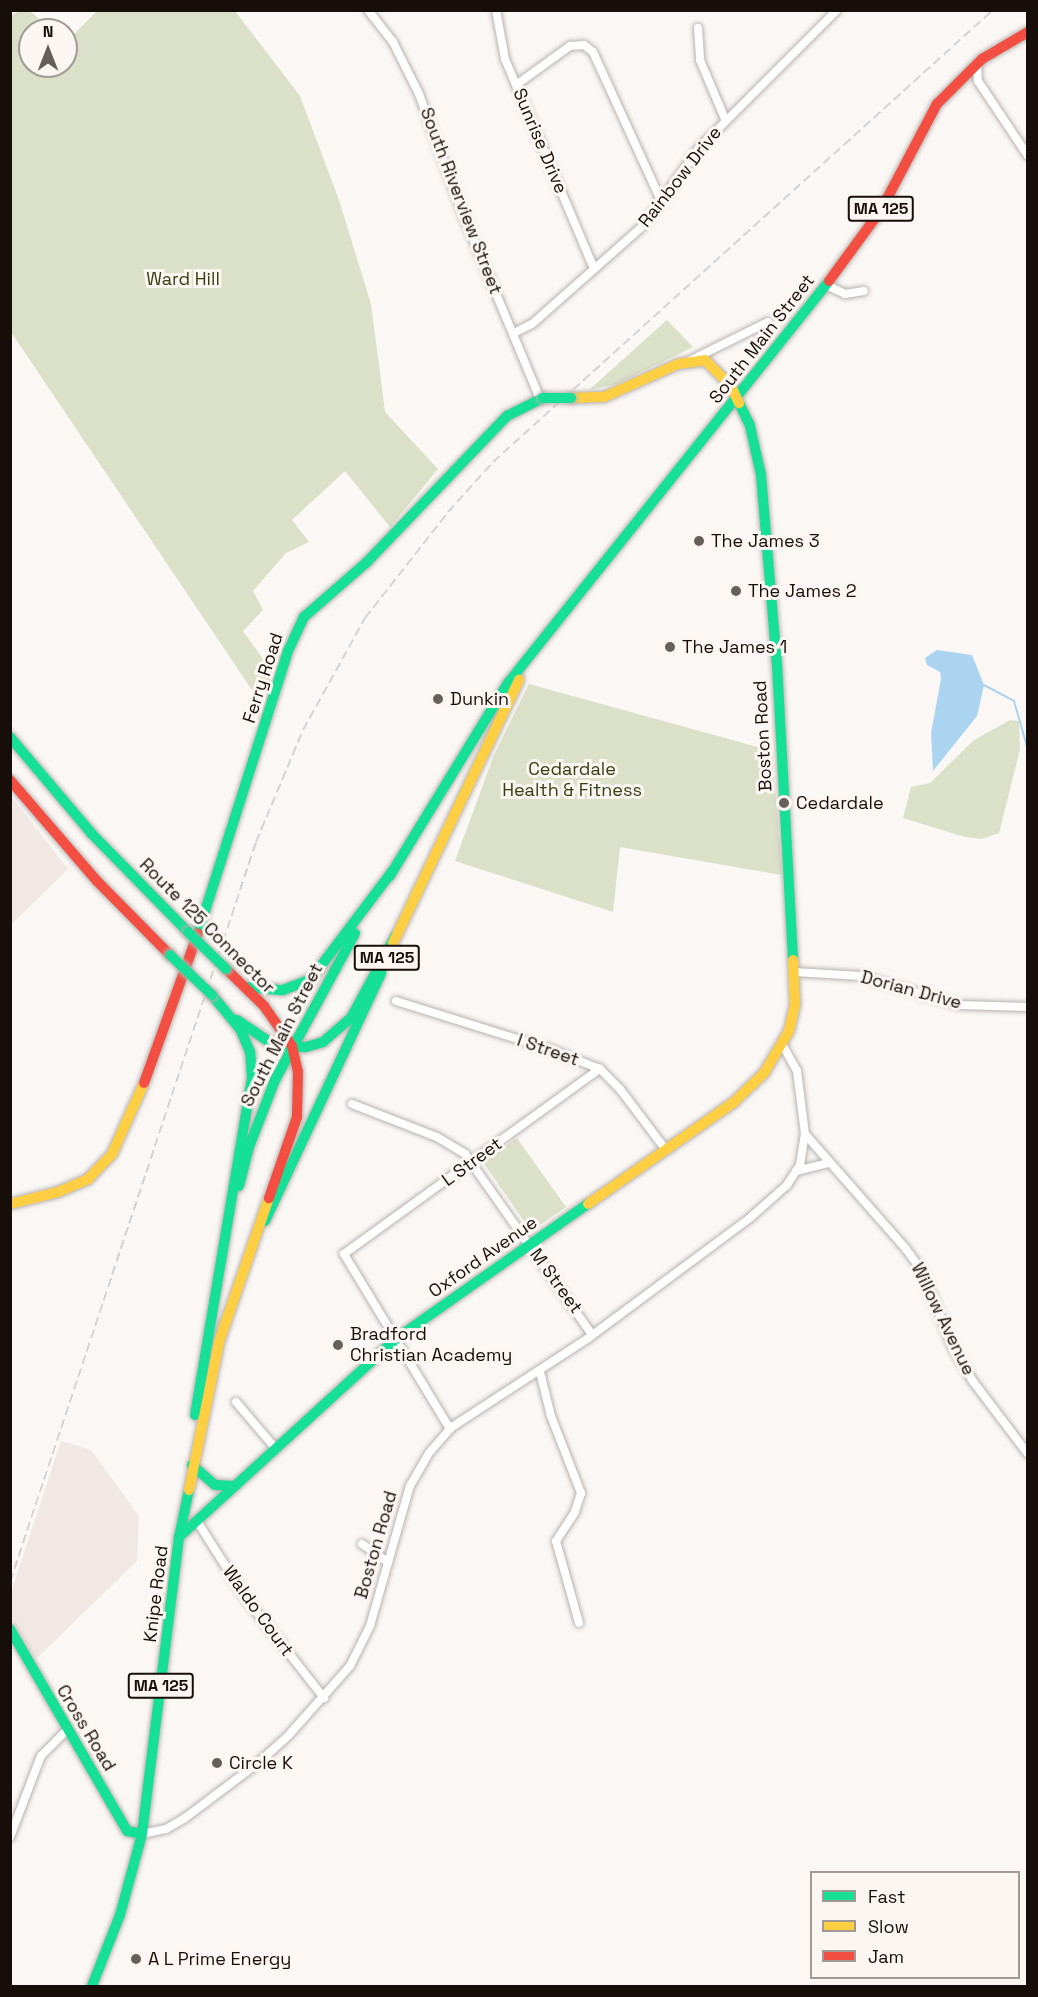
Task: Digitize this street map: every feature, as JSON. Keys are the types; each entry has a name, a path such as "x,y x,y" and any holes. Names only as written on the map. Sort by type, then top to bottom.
{"main road":[{"name":"South Main Street","path":"179,1537 203,1353 232,1201 261,1110 324,984 518,672 826,285 881,210 936,104 977,63 1028,32"},
{"path":"690,361 711,364 737,397"},
{"name":"Ferry Road","path":"10,1204 58,1192 88,1179 112,1154 133,1115 216,882 288,651 304,617 366,563 507,416 542,399 604,396 690,361"},
{"name":"Boston Road","path":"737,397 756,447 764,498 795,1005"},
{"name":"South Main Street","path":"186,1494 219,1342 256,1238 292,1171 396,935 520,678 518,672"},
{"name":"Route 125 Connector","path":"10,737 91,833 188,932 246,987 292,1046 298,1072 297,1117 256,1238"},
{"path":"10,780 98,881 233,1017 262,1039 292,1046 323,1042 345,1025 396,935"},
{"path":"246,987 283,990 311,979 332,956 393,870"},
{"name":"Oxford Avenue","path":"179,1537 397,1338 666,1150 755,1084 783,1046 795,1005"},
{"path":"232,1201 252,1078 250,1052 233,1017"},
{"path":"192,1465 214,1485 235,1486"},
{"name":"Knipe Road","path":"142,1834 179,1537"},
{"name":"Cross Road","path":"10,1629 127,1831 142,1834"},
{"name":"MA 125","path":"92,1986 121,1912 142,1834"}],"street":[{"name":"South Riverview Street","path":"368,10 393,42 419,94 464,216 542,399"},
{"name":"Sunrise Drive","path":"496,10 500,44 594,269"},
{"name":"Rainbow Drive","path":"514,333 532,324 644,225 662,203 699,148 725,119 837,10"},
{"path":"698,28 700,60 725,119"},
{"path":"516,85 570,46 584,45 593,52 662,203"},
{"path":"977,63 978,81 1028,156"},
{"path":"826,285 845,294 864,291"},
{"path":"690,361 768,322"},
{"name":"Dorian Drive","path":"794,972 861,976 959,1005 1028,1007"},
{"name":"I Street","path":"396,1001 552,1050 600,1069 620,1089 666,1150"},
{"name":"Boston Road","path":"142,1834 166,1829 204,1805 273,1750 324,1698 365,1639 410,1486 450,1429 474,1409 540,1372 592,1335 776,1197 796,1171 806,1134 797,1071 783,1046"},
{"name":"L Street","path":"397,1338 344,1254 600,1069"},
{"name":"M Street","path":"352,1104 437,1137 472,1162 592,1335"},
{"name":"Willow Avenue","path":"806,1134 828,1163 879,1216 922,1271 953,1348 972,1379 1028,1454"},
{"path":"796,1171 828,1163"},
{"path":"397,1338 450,1429"},
{"path":"540,1372 551,1416 581,1493 576,1512 559,1532 556,1541 579,1623"},
{"path":"236,1402 276,1449"},
{"name":"Waldo Court","path":"196,1521 259,1615 324,1698"},
{"path":"362,1544 388,1562"},
{"path":"10,1837 41,1756 68,1729"}],"shaded area":[{"path":"11,796 68,869 11,925"},
{"path":"61,1441 91,1450 139,1516 137,1561 36,1659 11,1618 11,1592"}],"green space":[{"name":"Ward Hill","path":"20,11 30,11 38,18 18,18 18,78 78,78 78,30 97,11 235,11 300,96 339,200 371,304 385,412 438,469 390,527 345,471 292,520 309,542 286,553 253,591 263,610 243,631 273,673 266,700 254,693 11,332 10,16"},
{"path":"667,320 693,347 617,384 589,390"},
{"name":"Cedardale Health & Fitness","path":"529,684 772,751 782,875 620,847 613,912 455,861 494,755"},
{"path":"1010,720 1019,721 1020,749 999,833 982,839 965,837 903,818 911,787 930,783 974,740"},
{"path":"517,1138 566,1207 531,1231 483,1162"}],"water":[{"path":"937,650 972,655 984,685 977,716 933,771 931,733 941,679 940,672 927,665 925,658"}],"waterway":[{"path":"984,685 1014,701 1028,750"}],"railway":[{"path":"10,1582 256,842 303,730 365,618 448,512 493,462 993,10"}],"traffic: fast":[{"path":"389,877 508,683 829,281"},
{"path":"198,933 288,651 304,617 366,563 507,416 543,398"},
{"path":"543,398 571,398"},
{"path":"739,403 750,426 761,475 777,664 793,960"},
{"path":"10,737 91,833 188,932"},
{"path":"246,987 283,990 311,979 393,870"},
{"path":"188,932 226,969"},
{"path":"239,1186 249,1147 275,1080 355,933"},
{"path":"237,1020 271,1043 306,1047 323,1042 351,1018 396,935"},
{"path":"170,955 212,995"},
{"path":"265,1221 381,973"},
{"path":"195,1415 252,1078 250,1052 240,1029 212,995"},
{"path":"179,1537 397,1338 588,1204"},
{"path":"192,1465 215,1485 235,1486"},
{"path":"92,1986 120,1915 142,1834 179,1537 189,1490"},
{"path":"10,1629 127,1831 142,1834"}],"traffic: slow":[{"path":"571,398 604,397 678,364 705,360 731,386 739,403"},
{"path":"393,943 519,680"},
{"path":"588,1204 734,1102 764,1073 789,1031 795,1005 793,960"},
{"path":"10,1204 58,1192 88,1179 112,1154 144,1083"},
{"path":"189,1490 219,1342 269,1198"}],"traffic: jam":[{"path":"829,281 881,210 937,104 982,59 1028,32"},
{"path":"10,780 97,881 170,955"},
{"path":"144,1083 198,933"},
{"path":"226,969 264,1006 292,1046 298,1072 297,1117 269,1198"}],"place":[{"name":"The James 3","path":"699,541"},
{"name":"The James 2","path":"736,591"},
{"name":"The James 1","path":"670,647"},
{"name":"Dunkin","path":"438,699"},
{"name":"Cedardale","path":"784,803"},
{"name":"Bradford Christian Academy","path":"338,1345"},
{"name":"Circle K","path":"217,1763"},
{"name":"A L Prime Energy","path":"136,1959"}]}
